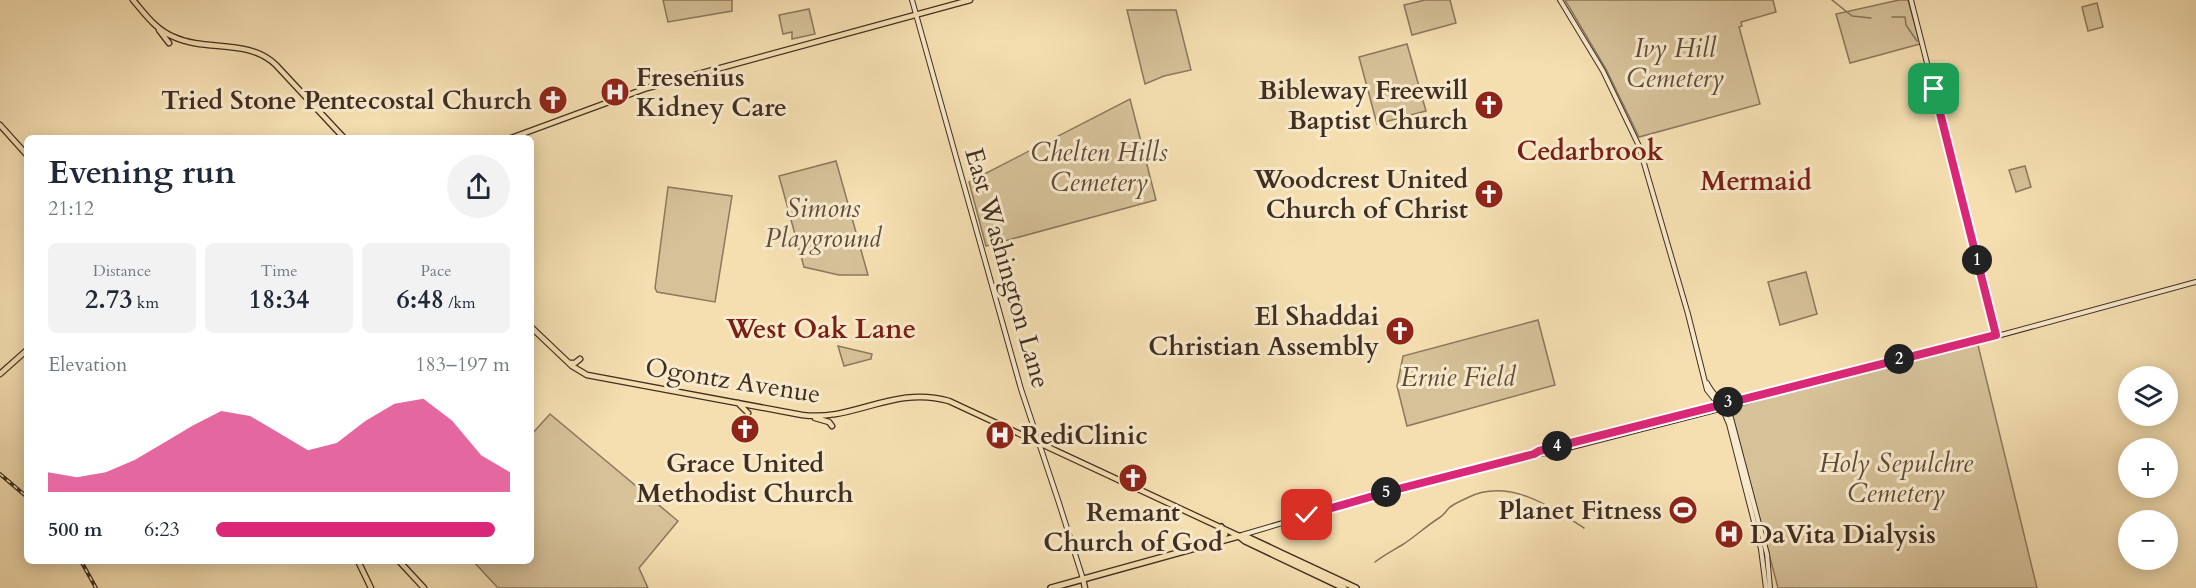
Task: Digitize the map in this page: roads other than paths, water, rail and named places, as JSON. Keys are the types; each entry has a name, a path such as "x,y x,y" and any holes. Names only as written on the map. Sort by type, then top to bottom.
{"highway":[{"path":"1220,541 1225,534 1221,527"},
{"path":"1051,588 1239,536"},
{"name":"Ogontz Avenue","path":"1239,536 1245,541 1344,588"},
{"name":"Ogontz Avenue","path":"1239,536 1265,545 1356,588"}],"main road":[{"path":"133,0 158,27 169,43"},
{"name":"East Washington Lane","path":"912,0 1021,389 1083,579"},
{"path":"519,135 647,88 970,0"},
{"path":"1560,0 1603,71 1637,141 1711,409"},
{"path":"1911,0 1996,335"},
{"path":"158,27 178,39 243,48 266,56 341,135"},
{"path":"0,125 24,152"},
{"path":"1239,536 1398,489 1539,451 1711,409 2196,282"},
{"name":"Ogontz Avenue","path":"534,330 581,373 596,378 810,416 833,415 898,398 930,397 957,403 1239,536"},
{"path":"0,374 24,353"},
{"path":"567,362 574,364 580,359"},
{"path":"1704,377 1728,416 1765,545 1768,588"},
{"path":"1707,390 1722,406"},
{"path":"1722,406 1735,405 1766,396 1769,393"},
{"path":"738,403 748,413"},
{"path":"1728,416 1735,405"},
{"path":"1711,409 1728,416"},
{"path":"810,416 829,422 832,426"},
{"path":"359,564 371,588"},
{"path":"402,564 424,588"},
{"path":"1083,579 1085,588"}],"waterway":[{"path":"1832,0 1852,16 1871,18"},
{"path":"1892,17 1905,17 1906,25 1917,41"},
{"path":"1375,562 1411,539 1453,505 1484,492 1499,491 1530,497 1584,528"}],"railway":[{"path":"0,474 24,494"},
{"path":"83,564 96,588"}],"place":[{"name":"Fresenius Kidney Care","path":"615,92"},
{"name":"Tried Stone Pentecostal Church","path":"553,100"},
{"name":"Bibleway Freewill Baptist Church","path":"1489,105"},
{"name":"Woodcrest United Church of Christ","path":"1489,194"},
{"name":"El Shaddai Christian Assembly","path":"1400,331"},
{"name":"Grace United Methodist Church","path":"745,429"},
{"name":"RediClinic","path":"1000,435"},
{"name":"Remant Church of God","path":"1133,478"},
{"name":"Planet Fitness","path":"1683,510"},
{"name":"DaVita Dialysis","path":"1729,534"}],"district":[{"name":"Cedarbrook","path":"1590,151"},
{"name":"Mermaid","path":"1756,181"},
{"name":"West Oak Lane","path":"821,329"}],"park label":[{"name":"Ivy Hill Cemetery","path":"1675,63"},
{"name":"Chelten Hills Cemetery","path":"1099,167"},
{"name":"Simons Playground","path":"823,223"},
{"name":"Ernie Field","path":"1458,377"},
{"name":"Holy Sepulchre Cemetery","path":"1896,478"}]}
